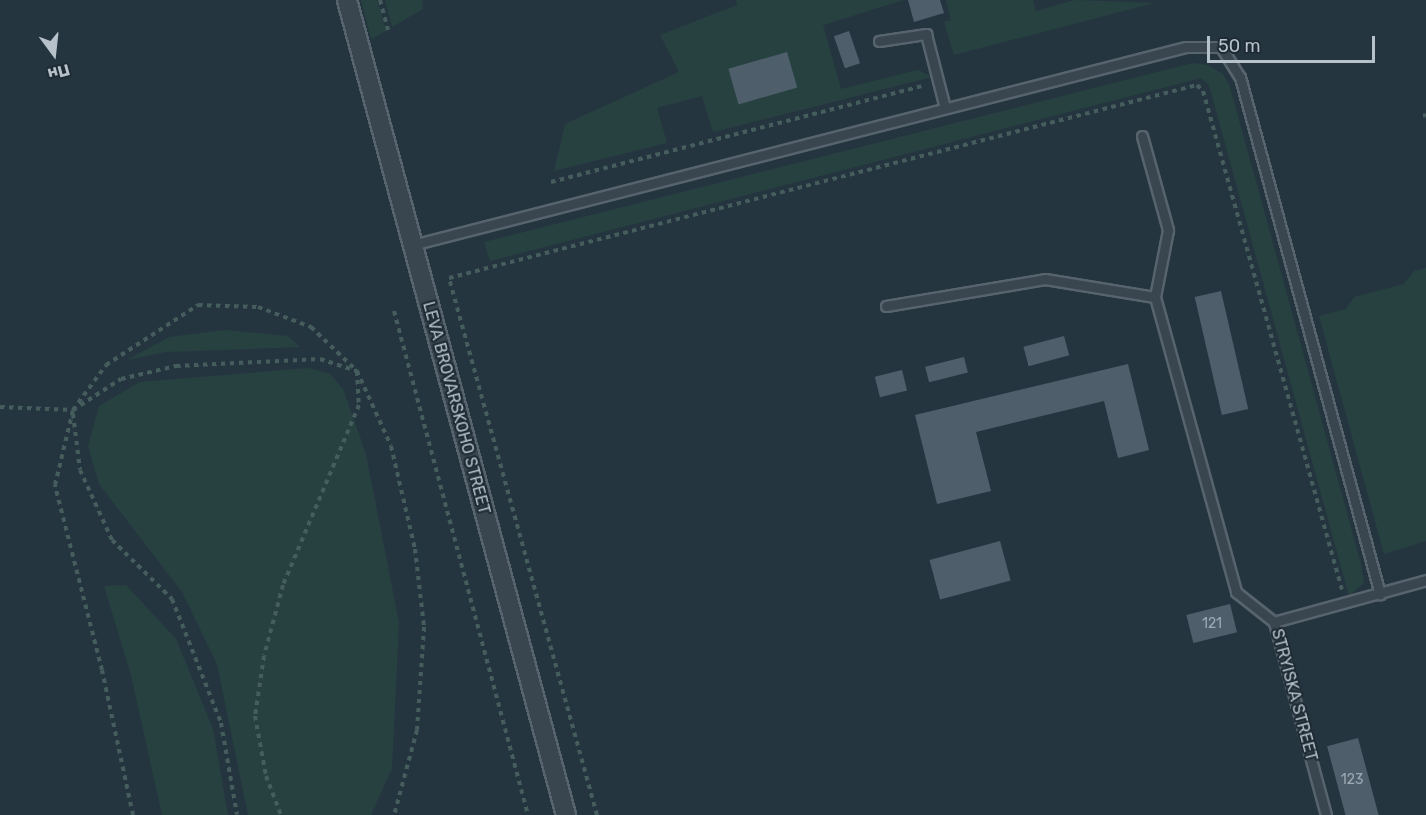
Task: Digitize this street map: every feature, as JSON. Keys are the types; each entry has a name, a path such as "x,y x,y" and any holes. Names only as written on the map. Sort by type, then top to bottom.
{"street":[{"name":"LEVA BROVARSKOHO STREET","path":"347,0 566,815"}],"lane":[{"path":"879,41 926,34 945,108"},
{"path":"412,245 1186,47 1221,48 1240,77 1380,594"},
{"path":"1142,136 1168,230 1155,297 1236,592 1274,622"},
{"path":"886,306 1045,279 1155,297"},
{"name":"STRYISKA STREET","path":"1326,815 1274,622 1426,580"}],"path":[{"path":"380,0 388,30"},
{"path":"551,182 940,82"},
{"path":"597,815 449,278 1197,85 1203,91 1345,603"},
{"path":"133,815 102,670 55,485 73,410 106,365 198,305 258,307 311,327 357,370 391,446 415,549 424,627 417,730 394,815"},
{"path":"394,311 528,815"},
{"path":"0,407 73,410 122,379 176,366 320,359 357,370"},
{"path":"281,815 266,776 255,716 264,656 283,585 359,405 357,370"},
{"path":"73,410 80,470 112,540 172,599 220,723 237,815"}],"green space":[{"path":"361,0 377,0 386,31 371,39"},
{"path":"385,0 422,0 423,9 392,27"},
{"path":"736,0 904,0 823,25 841,89 918,70 932,77 713,132 702,96 657,108 667,143 554,171 565,124 679,72 660,35 737,5"},
{"path":"946,0 1033,0 1036,11 1075,0 1154,3 954,55 944,22 951,20"},
{"path":"1193,63 1208,65 1223,74 1230,87 1361,564 1364,583 1349,596 1209,85 1201,78 490,261 484,242"},
{"path":"1426,268 1426,541 1384,554 1319,316 1346,309 1354,297 1404,284 1414,271"},
{"path":"225,330 288,336 300,347 166,352 127,360 169,337"},
{"path":"309,368 330,374 343,389 366,454 399,623 392,768 371,815 248,815 217,664 182,592 99,484 88,446 99,406 140,382"},
{"path":"126,585 176,639 213,729 228,815 162,815 131,675 104,586"}],"building":[{"path":"908,0 940,0 944,13 914,22"},
{"path":"849,31 860,63 845,68 834,36"},
{"path":"787,52 797,88 739,104 728,69"},
{"path":"1221,291 1248,409 1222,415 1195,297"},
{"path":"1064,336 1069,355 1029,366 1023,347"},
{"path":"964,357 968,373 929,382 925,367"},
{"path":"1128,364 1149,450 1118,458 1104,401 976,432 991,491 937,504 915,415"},
{"path":"902,370 907,390 880,397 875,377"},
{"path":"1000,541 1011,581 940,599 929,560"},
{"path":"1230,604 1237,632 1193,643 1186,615"},
{"path":"1358,738 1379,815 1346,815 1327,746"}]}
